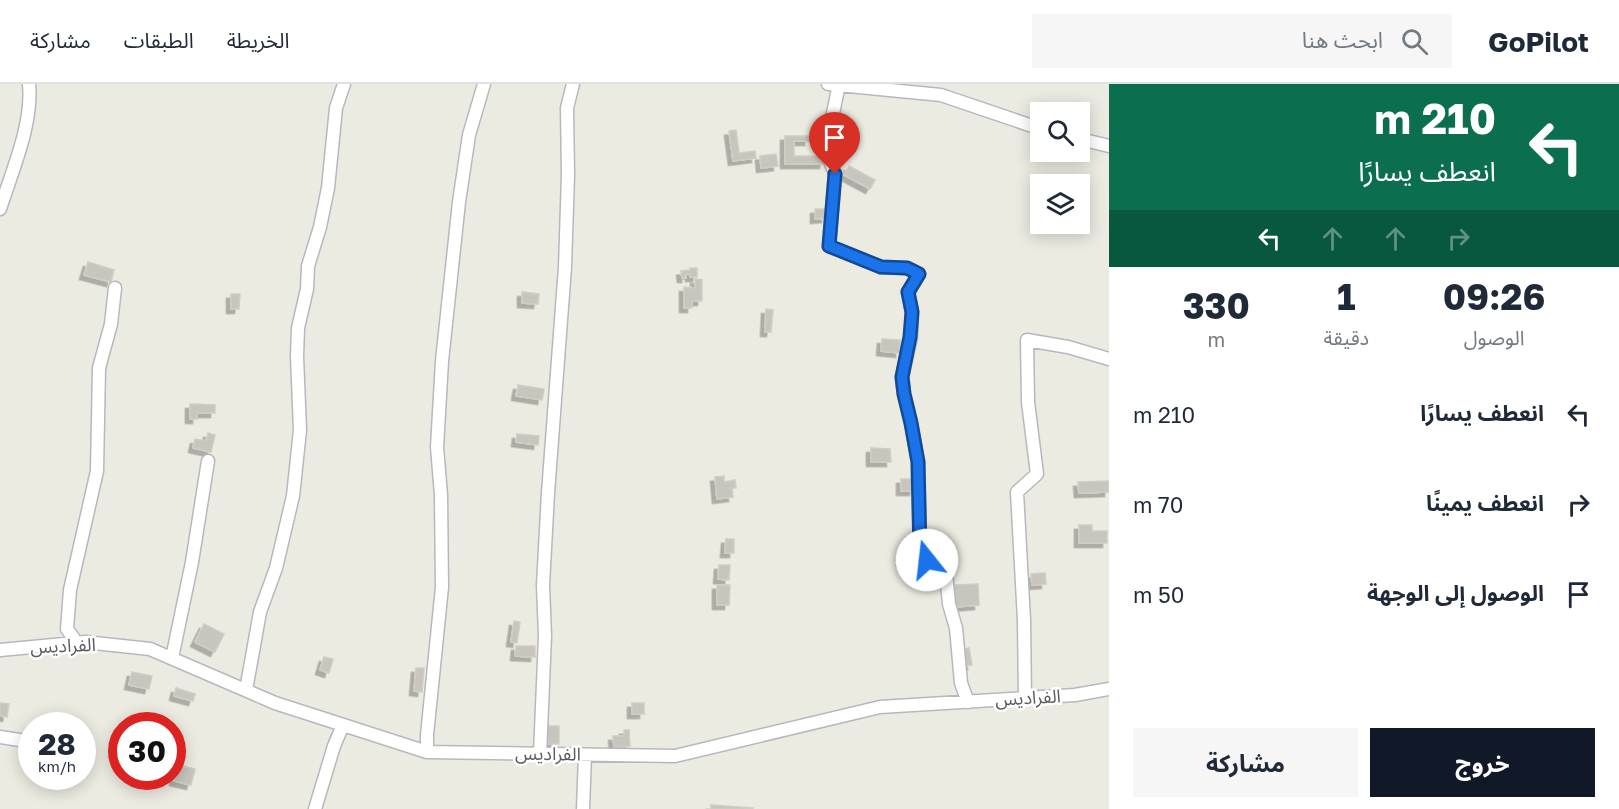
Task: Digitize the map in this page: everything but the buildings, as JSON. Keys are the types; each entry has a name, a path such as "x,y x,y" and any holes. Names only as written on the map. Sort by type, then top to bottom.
{"street":[{"path":"0,209 19,153 31,100 29,84"},
{"path":"246,690 260,612 276,568 293,496 300,430 298,328 307,289 308,266 320,227 328,188 336,108 344,84"},
{"path":"427,752 442,587 441,495 437,447 442,360 459,202 469,135 484,84"},
{"path":"540,754 545,636 543,585 565,267 568,175 567,108 573,84"},
{"path":"828,84 941,95 1030,125"},
{"path":"839,84 829,133 829,158 835,174 829,246 881,267 907,268 919,274 908,292 912,312 910,337 902,377 918,462 920,551 927,560 944,564 949,604 956,628 961,683 968,702"},
{"path":"1090,141 1109,146"},
{"path":"77,643 67,628 70,590 97,471 99,368 111,324 115,288"},
{"path":"1025,698 1024,620 1017,492 1037,474 1028,402 1027,340 1068,346 1109,359"},
{"path":"172,658 192,562 208,461"},
{"name":"الفراديس","path":"0,650 85,642 150,649 275,703 427,752 675,756 880,707 1075,695 1109,689"},
{"path":"315,809 334,746 343,725"},
{"path":"0,737 18,740"},
{"path":"583,809 585,755"}],"route":[{"path":"835,174 829,246 881,267 907,268 919,274 908,292 912,312 910,337 902,377 918,462 920,551 927,560"}]}
